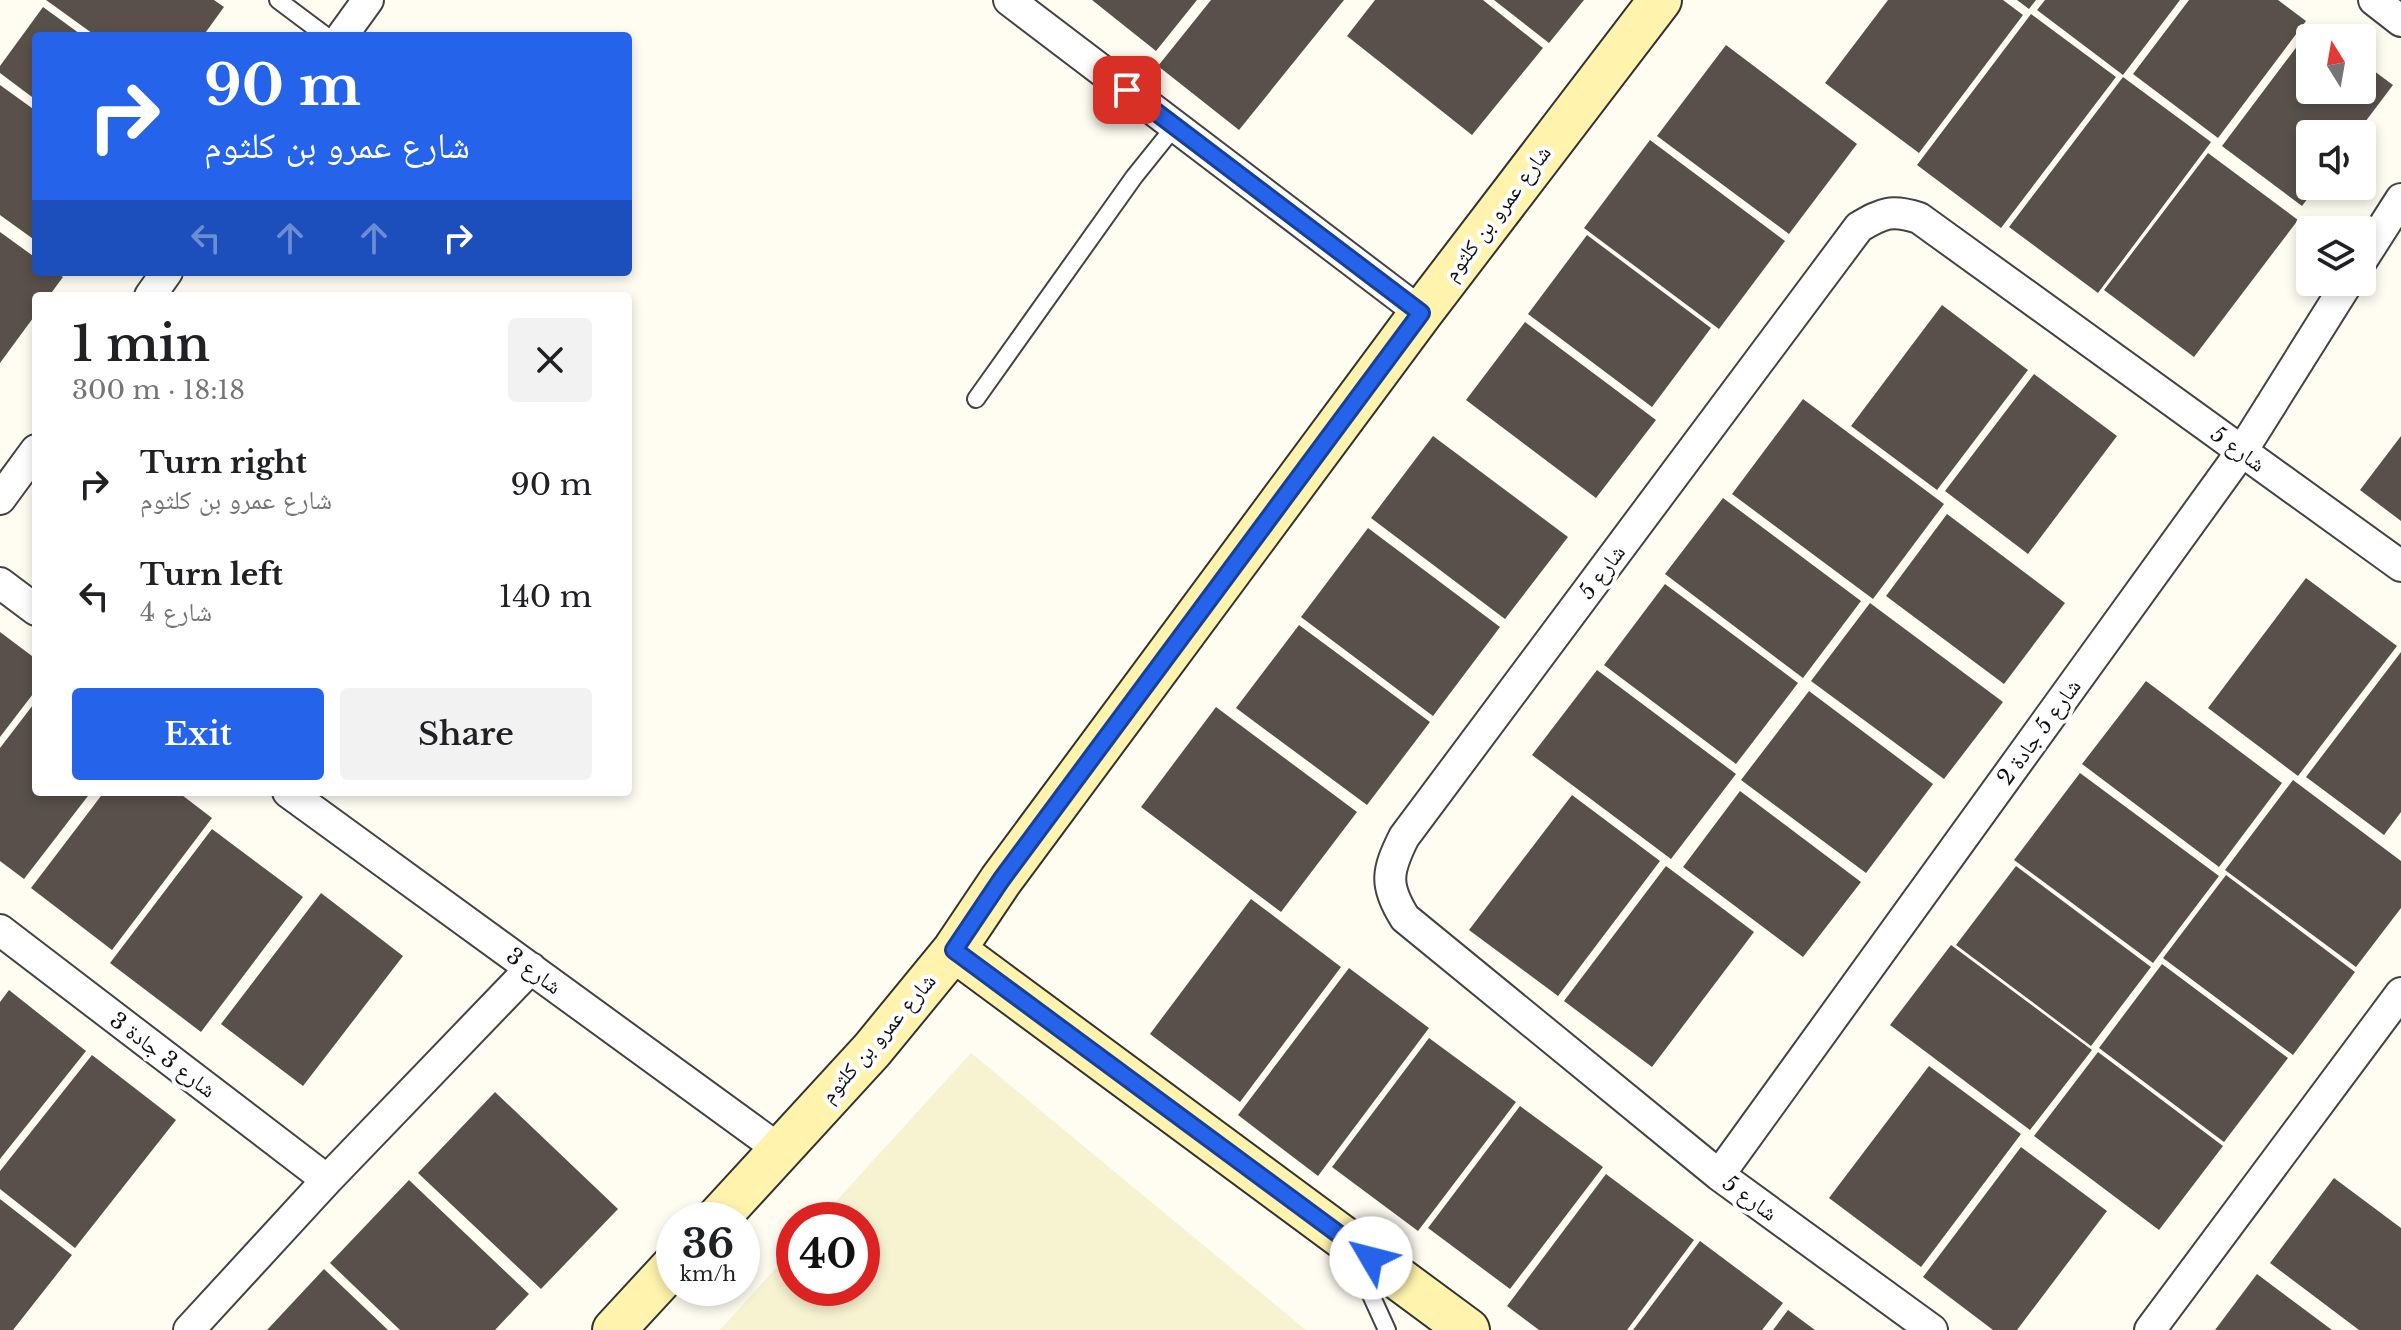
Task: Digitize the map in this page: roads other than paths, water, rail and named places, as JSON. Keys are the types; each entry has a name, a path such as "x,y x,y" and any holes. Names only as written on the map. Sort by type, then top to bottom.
{"street":[{"path":"345,32 368,0"},
{"path":"1009,0 1421,313"},
{"name":"شارع عمرو بن كلثوم","path":"732,1202 872,1050 954,950 1001,880 1421,313 1660,0"},
{"path":"2374,0 2401,21"},
{"path":"2376,238 2401,199"},
{"name":"شارع 5","path":"1932,1330 1719,1175 1405,918 1393,899 1388,880 1404,837 1859,227 1887,212 1901,212 1919,218 2401,566"},
{"name":"شارع 5 جادة 2","path":"1719,1175 2242,451 2339,296"},
{"path":"0,499 32,455"},
{"path":"0,583 32,607"},
{"name":"شارع 3","path":"294,796 780,1150"},
{"name":"شارع 3 جادة 3","path":"0,930 327,1180"},
{"path":"954,950 1468,1330"},
{"path":"189,1330 327,1180 531,968"},
{"path":"2150,1330 2401,993"},
{"path":"614,1330 656,1284"}],"lane":[{"path":"278,0 321,32"},
{"path":"976,399 1134,177 1175,126"},
{"path":"1346,1240 1387,1330"}]}
